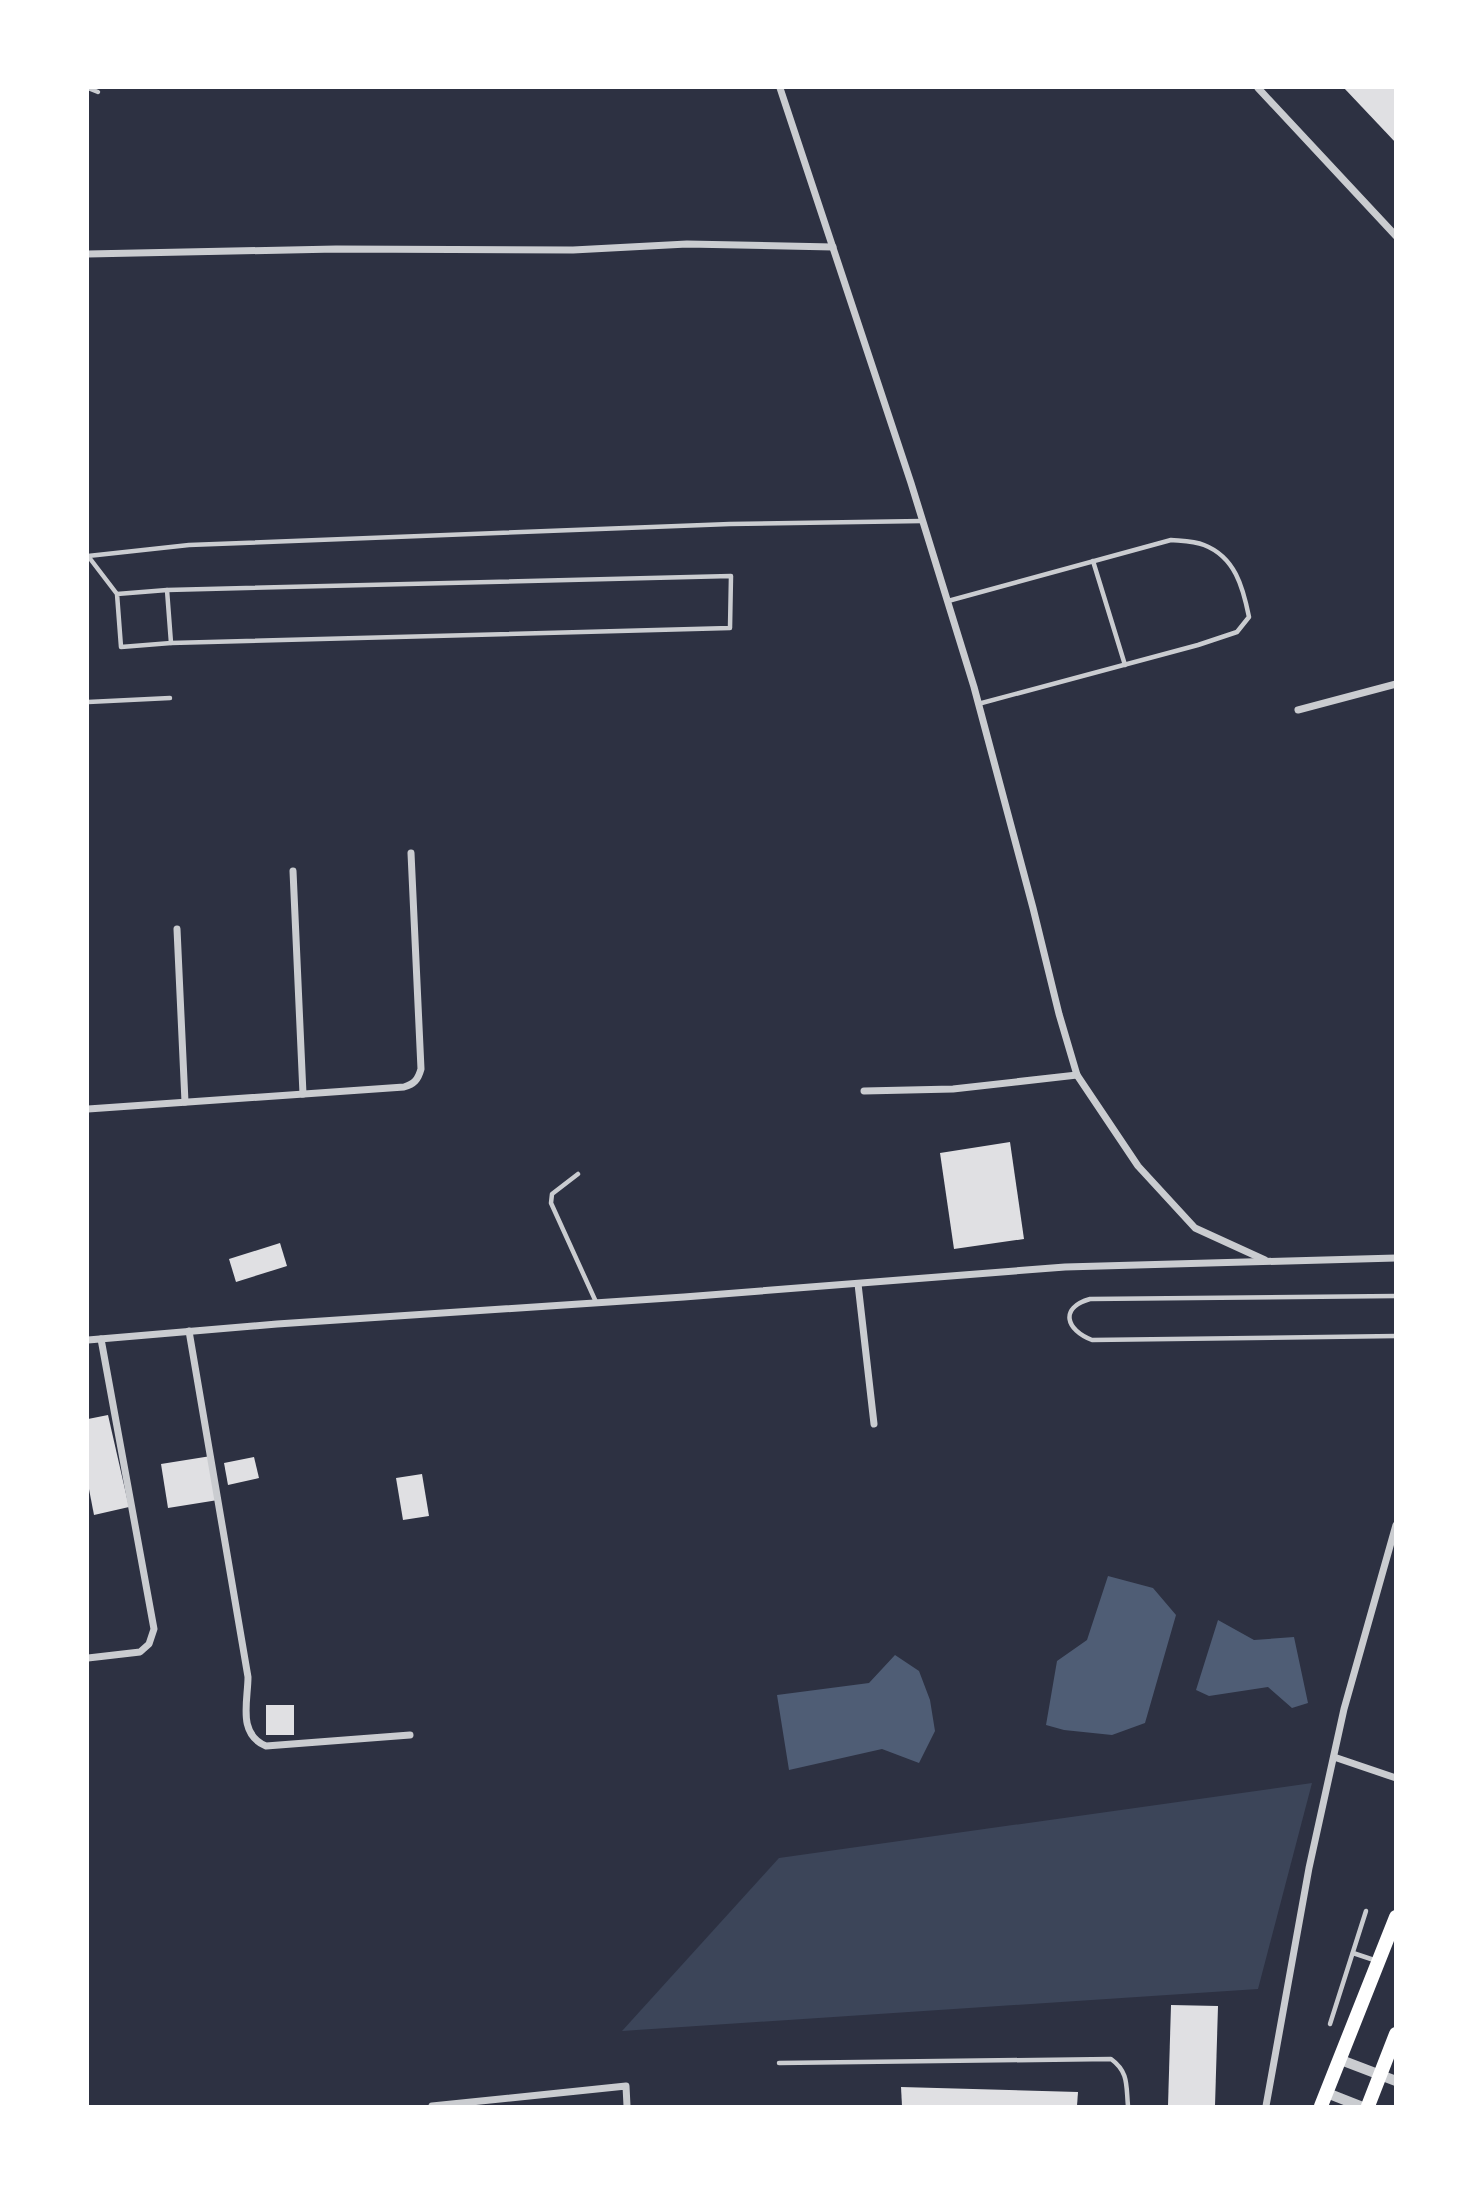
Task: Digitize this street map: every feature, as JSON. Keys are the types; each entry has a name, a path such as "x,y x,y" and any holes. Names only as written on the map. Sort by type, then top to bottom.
{"main road":[{"path":"1324,2100 1395,1917"},
{"path":"1368,2106 1395,2034"}],"street":[{"path":"780,88 923,521 978,704 1077,1076 1138,1166 1195,1228 1268,1262"},
{"path":"1258,88 1395,236"},
{"path":"88,254 336,249 573,250 687,244 833,247"},
{"path":"1298,710 1395,684"},
{"path":"88,1109 404,1087 413,1084 418,1078 420,1059 411,853"},
{"path":"293,871 303,1094"},
{"path":"177,929 185,1102"},
{"path":"864,1091 953,1089 1077,1076"},
{"path":"88,1340 1065,1267 1395,1258"},
{"path":"858,1284 874,1424"},
{"path":"189,1331 248,1677 246,1724 251,1734 257,1742 266,1746 410,1735"},
{"path":"88,1658 140,1652 149,1644 154,1629 101,1339"},
{"path":"1266,2106 1309,1868 1344,1709 1395,1525"},
{"path":"1334,1757 1395,1778"},
{"path":"1341,2060 1395,2081"},
{"path":"432,2106 626,2086 627,2106"},
{"path":"1324,2100 1360,2106"}],"lane":[{"path":"88,88 98,92"},
{"path":"88,556 189,545 730,524 923,521"},
{"path":"947,601 1171,540 1203,544 1229,561 1243,590 1249,617 1237,632 978,704"},
{"path":"88,556 117,594 121,647 172,643 730,628 732,576 167,590 117,594"},
{"path":"1093,561 1125,665"},
{"path":"167,590 172,643"},
{"path":"88,702 170,698"},
{"path":"578,1174 552,1194 551,1203 596,1303"},
{"path":"1395,1296 1090,1299 1078,1302 1071,1309 1069,1319 1072,1328 1092,1340 1395,1336"},
{"path":"1330,2024 1366,1911"},
{"path":"1353,1953 1378,1962"},
{"path":"779,2063 1111,2059 1121,2067 1125,2076 1128,2106"}],"shaded area":[{"path":"1108,1576 1153,1588 1176,1615 1145,1723 1112,1735 1064,1730 1046,1725 1057,1661 1087,1640"},
{"path":"1218,1620 1254,1640 1294,1637 1308,1703 1292,1708 1268,1687 1209,1696 1196,1690"},
{"path":"895,1655 919,1671 930,1700 935,1731 919,1763 882,1749 789,1770 777,1695 869,1683"},
{"path":"1312,1783 1258,1989 622,2031 779,1858"}],"building":[{"path":"1344,88 1396,88 1396,143"},
{"path":"1010,1142 1024,1239 954,1249 940,1153"},
{"path":"280,1243 287,1266 236,1282 229,1259"},
{"path":"108,1415 129,1507 94,1515 88,1484 88,1419"},
{"path":"211,1456 218,1500 168,1508 161,1464"},
{"path":"254,1457 259,1478 228,1485 224,1463"},
{"path":"422,1474 429,1516 403,1520 396,1478"},
{"path":"266,1705 294,1705 294,1735 266,1735"},
{"path":"1171,2005 1218,2006 1215,2106 1168,2106"},
{"path":"901,2087 1078,2092 1077,2106 902,2106"}]}
